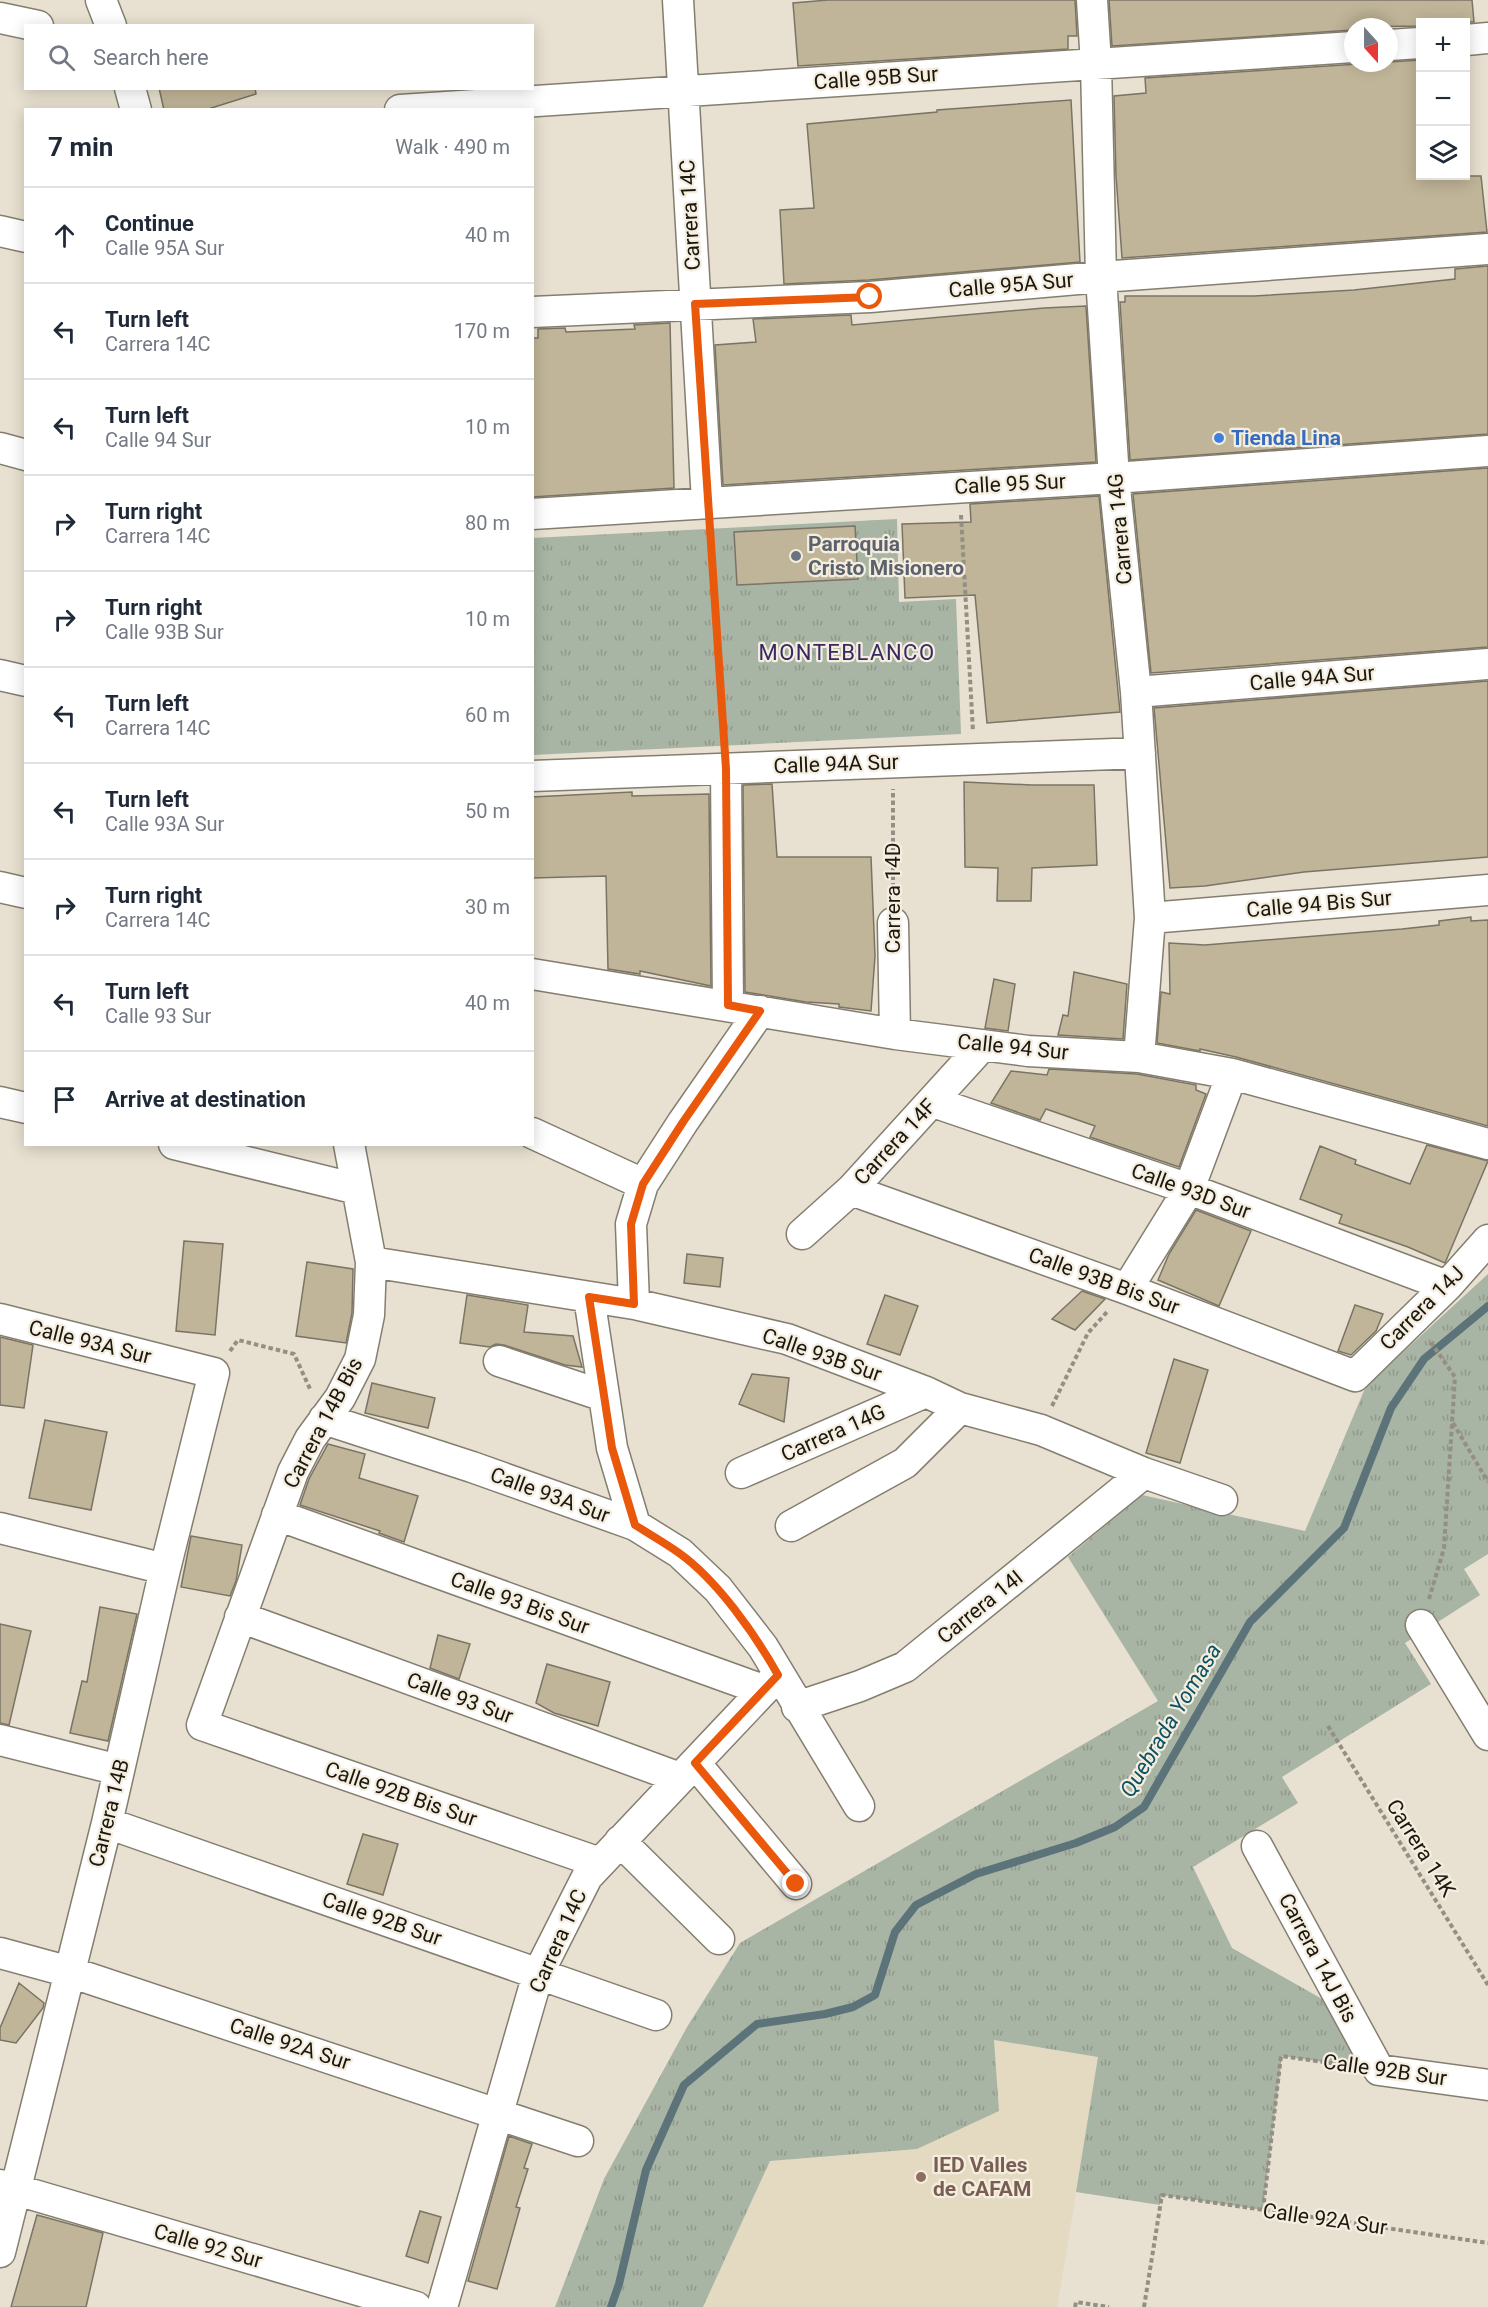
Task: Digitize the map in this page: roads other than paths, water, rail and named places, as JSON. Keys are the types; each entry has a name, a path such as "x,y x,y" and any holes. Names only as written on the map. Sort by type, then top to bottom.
{"street":[{"path":"102,0 110,24"},
{"name":"Carrera 14C","path":"678,0 707,502"},
{"name":"Carrera 14G","path":"1092,0 1096,64 1101,277 1114,478 1136,692 1150,918 1139,1057"},
{"path":"0,18 28,24"},
{"path":"1470,40 1488,39"},
{"path":"1398,44 1416,43"},
{"name":"Calle 95B Sur","path":"430,108 1344,48"},
{"path":"131,90 135,108"},
{"path":"0,231 24,237"},
{"name":"Calle 95A Sur","path":"534,312 870,297 1101,277 1488,249"},
{"path":"0,448 24,454"},
{"name":"Calle 95 Sur","path":"534,514 1114,478 1488,451"},
{"name":"Calle 94A Sur","path":"1136,692 1488,664"},
{"path":"0,675 24,681"},
{"name":"Calle 94A Sur","path":"534,776 1140,753"},
{"path":"726,769 728,1005"},
{"path":"0,887 24,893"},
{"name":"Calle 94 Bis Sur","path":"1150,918 1488,890"},
{"name":"Carrera 14D","path":"893,923 895,1034"},
{"name":"Calle 94 Sur","path":"534,974 895,1034 1028,1051 1139,1057 1233,1074 1488,1144"},
{"path":"634,1304 631,1224 643,1184 760,1011"},
{"name":"Carrera 14F","path":"802,1234 851,1190 983,1045"},
{"path":"1127,1289 1189,1189 1233,1074"},
{"path":"0,1102 24,1108"},
{"name":"Calle 93D Sur","path":"933,1102 1189,1189 1447,1286"},
{"path":"534,1134 643,1184"},
{"path":"182,1146 357,1189"},
{"name":"Carrera 14B Bis","path":"202,1725 293,1472 310,1439 340,1398 360,1359 369,1315 371,1262 350,1146"},
{"name":"Calle 93B Bis Sur","path":"851,1190 1127,1289 1355,1376"},
{"name":"Carrera 14J","path":"1355,1376 1447,1286 1488,1240"},
{"name":"Calle 93B Sur","path":"371,1262 634,1304 787,1339 926,1392 960,1408 1041,1430 1144,1473 1222,1500"},
{"path":"589,1297 612,1448 635,1525"},
{"name":"Calle 93A Sur","path":"0,1319 214,1373"},
{"path":"499,1360 604,1396"},
{"name":"Carrera 14B","path":"0,2252 8,2187 70,1972 107,1823 165,1569 214,1373"},
{"name":"Carrera 14G","path":"741,1473 926,1392"},
{"path":"790,1526 905,1463 960,1408"},
{"name":"Calle 93A Sur","path":"324,1419 472,1467 635,1525 680,1554 718,1590 763,1647 771,1683 797,1707 859,1806"},
{"name":"Carrera 14I","path":"797,1707 860,1686 905,1667 1144,1473"},
{"name":"Calle 93 Bis Sur","path":"277,1515 771,1683"},
{"path":"0,1528 165,1569"},
{"name":"Calle 93 Sur","path":"240,1617 688,1770"},
{"path":"1421,1626 1488,1735"},
{"name":"Carrera 14C","path":"442,2307 538,1974 587,1877 771,1683"},
{"name":"Calle 92B Bis Sur","path":"202,1725 600,1863"},
{"path":"0,1740 119,1770"},
{"path":"688,1770 796,1884"},
{"name":"Calle 92B Sur","path":"107,1823 656,2015"},
{"path":"621,1841 719,1939"},
{"name":"Carrera 14J Bis","path":"1257,1846 1379,2070"},
{"name":"Calle 92A Sur","path":"0,1953 70,1972 578,2141"},
{"name":"Calle 92B Sur","path":"1379,2070 1488,2085"},
{"name":"Calle 92 Sur","path":"8,2187 416,2307"}],"waterway":[{"name":"Quebrada Yomasa","path":"611,2307 619,2284 646,2170 684,2085 757,2024 825,2014 853,2007 875,1995 895,1932 916,1905 976,1874 1076,1843 1115,1827 1144,1807 1250,1622 1344,1528 1391,1408 1424,1359 1488,1306"}],"place":[{"name":"Tienda Lina","path":"1219,438"},
{"name":"Parroquia Cristo Misionero","path":"796,556"},
{"name":"IED Valles de CAFAM","path":"921,2177"}],"district":[{"name":"MONTEBLANCO","path":"847,652"}]}
